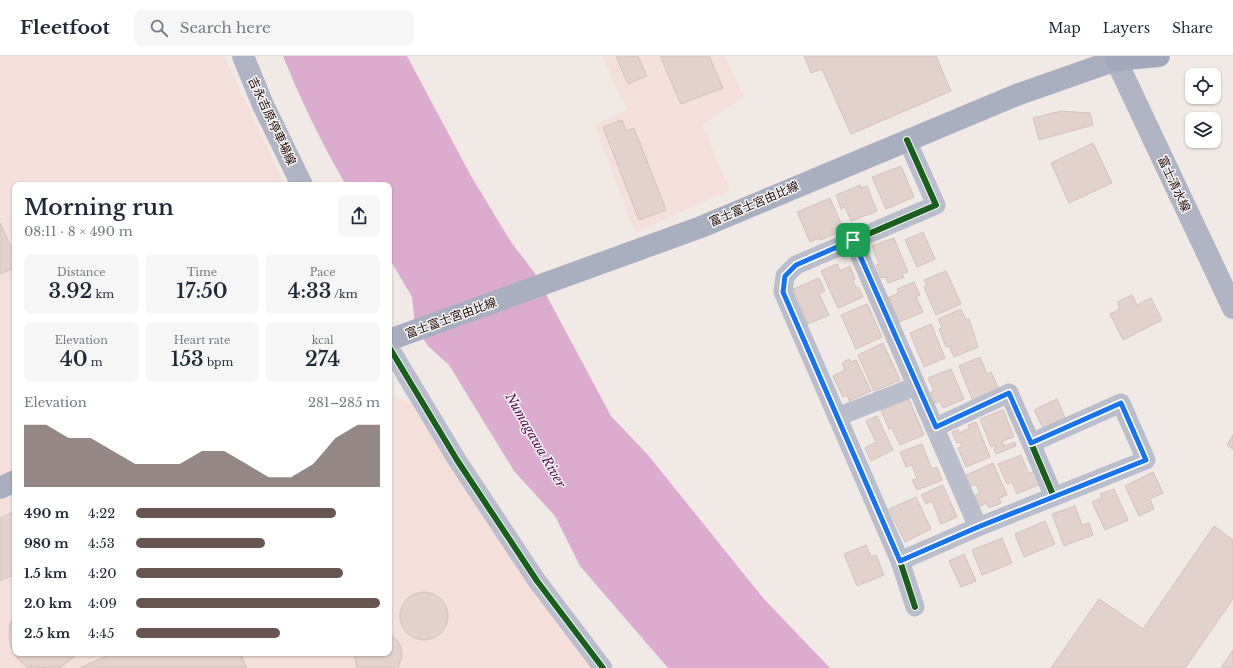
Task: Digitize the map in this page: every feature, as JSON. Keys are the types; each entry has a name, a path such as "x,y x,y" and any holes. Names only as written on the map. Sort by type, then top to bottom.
{"highway":[{"path":"1117,57 1159,56"}],"main road":[{"name":"吉永吉原停車場線","path":"243,56 263,105 301,182"},
{"name":"富士富士宮由比線","path":"392,341 701,227 1019,94 1117,57"},
{"name":"富士清水線","path":"1117,57 1233,308"},
{"path":"0,488 12,482"}],"street":[{"path":"907,140 936,205 796,265 785,276 783,292 900,561 915,608"},
{"path":"853,240 916,386 936,427 978,527"},
{"path":"392,343 457,460 537,581 604,668"},
{"path":"837,417 916,386"},
{"path":"936,427 1009,393 1054,496"},
{"path":"900,561 978,527 1146,460 1121,403 1031,443"}],"shaded area":[{"path":"0,56 224,56 284,182 12,182 12,473 0,478"},
{"path":"602,56 725,56 744,97 702,125 730,190 635,233 595,125 627,109"},
{"path":"392,395 410,403 523,573 598,668 0,668 0,500 12,495 12,656 392,656"}],"water":[{"name":"Numagawa River","path":"283,56 407,56 471,176 511,242 534,272 611,416 648,455 764,599 830,668 668,668 580,566 555,516 514,471 449,365 428,346 415,326 412,297 392,263 392,182 344,182 312,122"}],"building":[{"path":"616,56 638,56 647,76 628,84"},
{"path":"660,56 709,56 723,88 681,104"},
{"path":"804,56 936,56 951,91 851,134 822,69 811,73"},
{"path":"1061,111 1090,113 1093,125 1039,140 1033,118"},
{"path":"622,120 626,131 634,128 666,210 639,220 603,127"},
{"path":"1093,143 1112,183 1069,203 1051,163"},
{"path":"901,166 914,197 886,209 872,177"},
{"path":"860,185 861,188 867,186 877,211 851,221 845,207 841,209 836,195"},
{"path":"830,198 844,230 820,240 819,238 810,242 797,212"},
{"path":"0,223 12,249 12,269 0,274"},
{"path":"923,232 935,259 917,267 905,240"},
{"path":"894,238 908,272 902,274 904,277 888,283 886,277 881,278 876,265 879,264 872,246"},
{"path":"837,264 840,271 850,266 855,279 853,281 863,297 838,308 821,271"},
{"path":"946,271 961,304 936,315 924,287 927,286 924,280"},
{"path":"819,278 825,291 819,294 829,315 808,324 793,289"},
{"path":"914,282 920,295 916,297 923,312 899,322 889,297 899,293 897,289"},
{"path":"1132,295 1137,305 1151,298 1162,320 1123,340 1110,314 1120,309 1117,302"},
{"path":"867,304 882,337 856,349 841,315"},
{"path":"961,309 966,320 969,319 978,347 954,357 949,346 946,347 939,329 942,328 938,319"},
{"path":"931,324 945,358 924,367 910,333"},
{"path":"883,343 900,380 874,391 858,355"},
{"path":"980,357 987,374 991,372 999,389 973,401 959,366"},
{"path":"849,359 851,362 856,360 871,391 849,401 847,395 843,397 833,376 845,370 842,363"},
{"path":"951,369 964,399 943,408 940,401 935,403 931,392 934,391 928,378"},
{"path":"909,399 924,435 900,445 892,428 889,429 881,410"},
{"path":"1057,399 1065,418 1043,428 1034,410"},
{"path":"1003,410 1014,437 1002,441 1004,446 1015,442 1016,446 996,454 994,448 996,445 991,447 980,419"},
{"path":"877,416 893,450 871,461 865,448 876,442 866,421"},
{"path":"976,422 990,457 966,467 958,448 962,446 960,442 957,443 952,432 958,430 959,433 970,428 968,425"},
{"path":"1233,435 1233,449 1227,445"},
{"path":"922,444 932,469 937,467 942,480 917,490 912,480 917,479 912,465 906,467 900,452"},
{"path":"1021,455 1029,474 1034,471 1040,484 1017,494 1012,482 1007,484 998,464"},
{"path":"993,463 1007,495 999,498 1001,503 989,508 986,503 979,507 974,496 980,493 976,484 969,487 964,476"},
{"path":"1153,472 1163,493 1150,499 1154,509 1139,516 1125,486"},
{"path":"943,485 957,517 941,524 932,501 926,504 921,495"},
{"path":"1114,489 1128,520 1105,530 1092,502 1102,498 1100,494"},
{"path":"916,497 931,529 905,542 889,509"},
{"path":"1075,506 1082,525 1089,523 1093,535 1064,546 1052,514"},
{"path":"12,512 12,575 0,581 0,518"},
{"path":"1045,521 1055,544 1024,557 1015,534"},
{"path":"1214,526 1233,540 1233,599 1185,668 1051,668 1099,599 1143,629"},
{"path":"1002,538 1012,563 982,575 972,550"},
{"path":"866,545 871,557 876,555 884,575 857,586 844,554"},
{"path":"964,554 976,581 961,587 949,561"},
{"path":"419,592 429,592 438,596 444,602 447,607 447,625 438,636 429,640 419,640 410,636 404,630 400,621 400,611 404,602 410,596"},
{"path":"12,620 12,650 9,636 10,624"},
{"path":"392,636 397,640 401,647 402,656 398,668 357,668 355,656 392,656"},
{"path":"1233,650 1233,668 1221,668"},
{"path":"16,656 74,656 59,668 27,667"},
{"path":"106,656 241,656 247,668 80,668"}],"cycle path":[{"path":"907,140 936,205 796,265 785,276 783,292 900,561 915,607"},
{"path":"392,352 457,460 537,581 603,668"},
{"path":"900,561 978,527 1146,460 1121,403 1031,443 1054,497"}],"route":[{"path":"853,240 916,386 936,427 1009,393 1031,443 1121,403 1146,460 978,527 900,561 783,292 785,276 796,265 853,240"}]}
